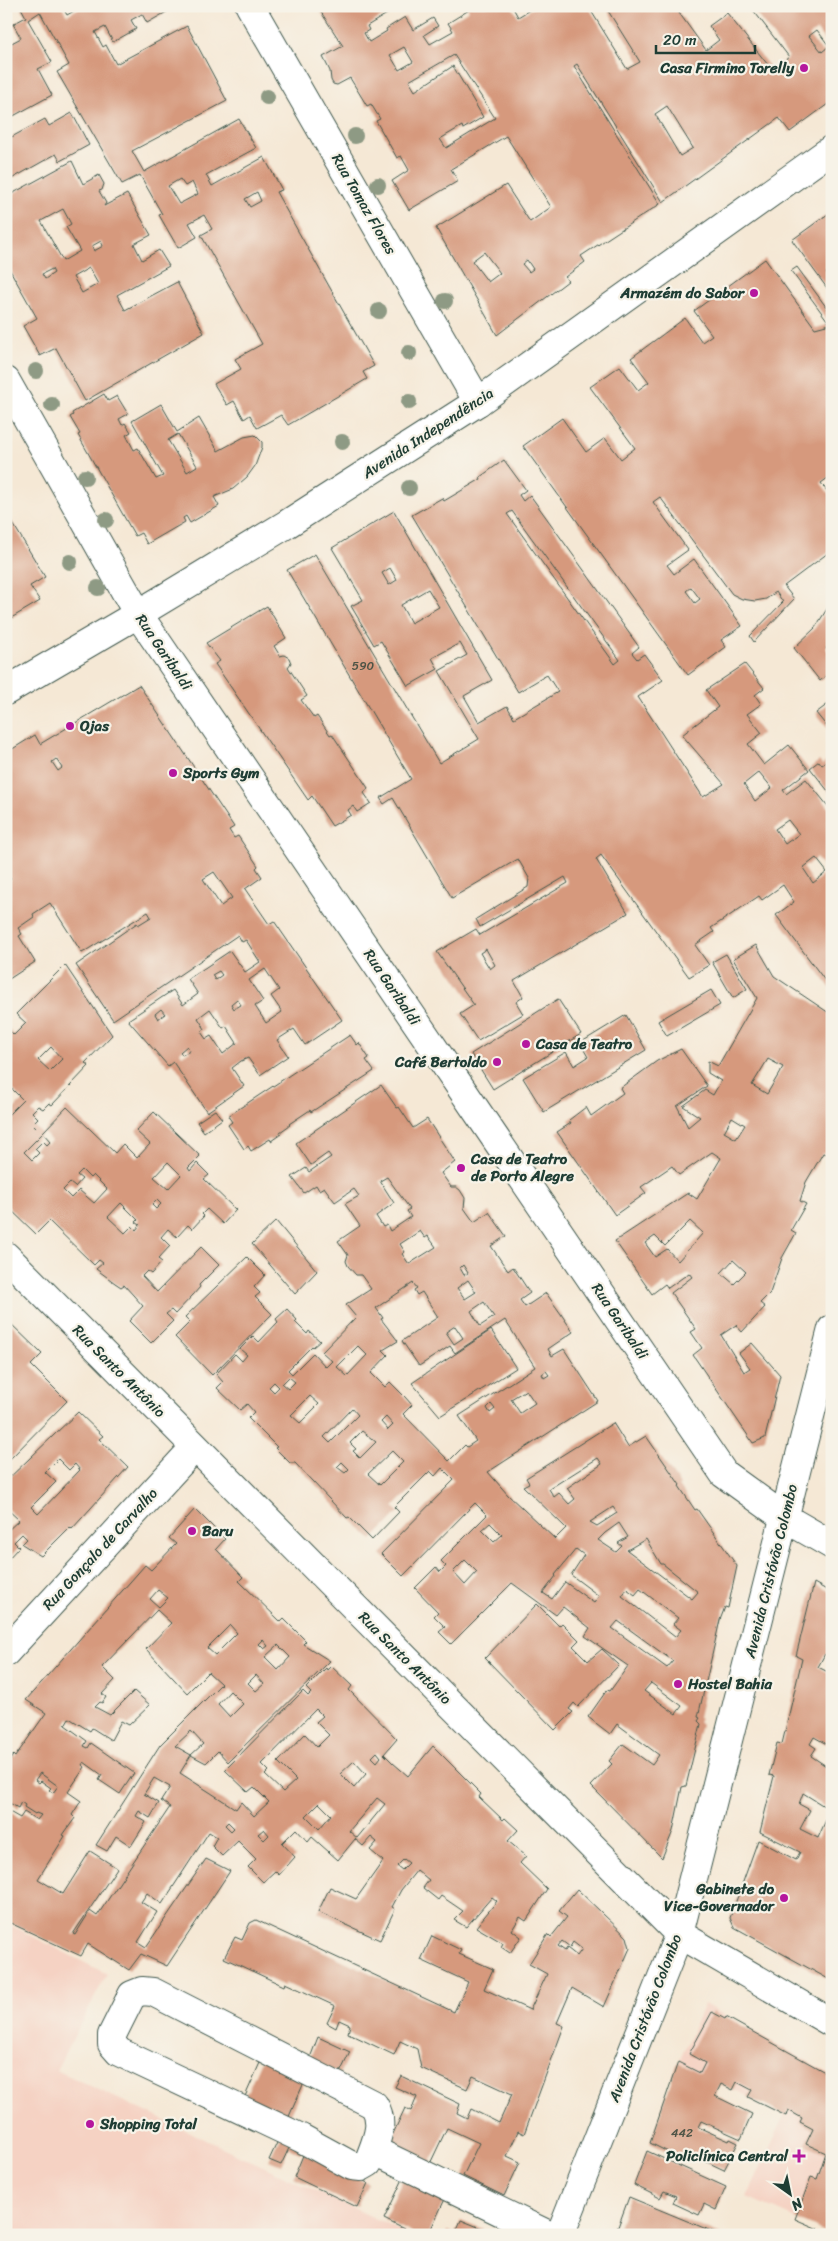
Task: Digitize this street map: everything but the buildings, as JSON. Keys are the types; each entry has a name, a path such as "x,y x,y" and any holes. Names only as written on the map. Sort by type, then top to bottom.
{"street":[{"name":"Rua Tomaz Flores","path":"250,6 478,402"},
{"name":"Avenida Independência","path":"6,691 286,524 478,402 832,149"},
{"name":"Rua Garibaldi","path":"6,381 138,614 724,1474 785,1518 832,1545"},
{"name":"Rua Santo Antônio","path":"6,1256 679,1934 832,2023"},
{"name":"Avenida Cristóvão Colombo","path":"560,2235 679,1934 832,1330"},
{"name":"Rua Gonçalo de Carvalho","path":"6,1652 195,1447"},
{"path":"142,1990 153,1992 374,2105 380,2114 380,2125 373,2150 368,2163 361,2167 352,2166 301,2138 119,2052 112,2044 112,2035 132,1995 142,1990"},
{"path":"373,2150 549,2235"}],"shaded area":[{"name":"Shopping Total","path":"6,1923 107,1974 56,2070 411,2235 6,2235"},
{"name":"Policlínica Central","path":"704,2004 832,2075 832,2235 747,2197 785,2115 679,2062"}],"place":[{"name":"Casa Firmino Torelly","path":"804,68"},
{"name":"Armazém do Sabor","path":"754,293"},
{"name":"Ojas","path":"70,726"},
{"name":"Sports Gym","path":"173,773"},
{"name":"Casa de Teatro","path":"526,1044"},
{"name":"Café Bertoldo","path":"497,1062"},
{"name":"Casa de Teatro de Porto Alegre","path":"461,1168"},
{"name":"Baru","path":"192,1531"},
{"name":"Hostel Bahia","path":"678,1684"},
{"name":"Gabinete do Vice-Governador","path":"784,1898"},
{"name":"Shopping Total","path":"90,2124"},
{"name":"Policlínica Central","path":"799,2156"}]}
